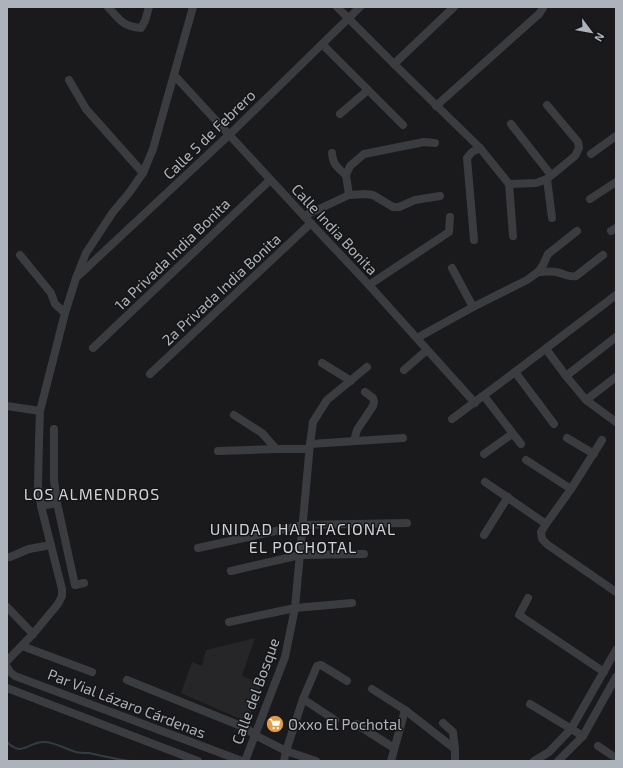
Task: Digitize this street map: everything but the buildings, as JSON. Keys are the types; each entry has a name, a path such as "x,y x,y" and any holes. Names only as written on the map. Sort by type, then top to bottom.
{"street":[{"path":"108,7 124,24 141,28 149,7"},
{"path":"7,661 33,634 58,604 62,596 62,589 41,506 38,486 40,411 65,313 76,278 86,254 113,212 143,173 153,149 193,7"},
{"path":"337,7 480,148 509,184 514,236"},
{"name":"Calle 5 de Febrero","path":"76,278 229,135 360,7"},
{"path":"394,64 454,7"},
{"path":"436,106 540,14 543,8"},
{"path":"322,44 403,125"},
{"name":"Calle India Bonita","path":"174,75 311,224 370,285 475,403"},
{"path":"69,80 86,109 143,173"},
{"path":"340,114 368,90"},
{"path":"509,184 536,183 549,177 575,156 579,148 578,142 547,105"},
{"path":"511,124 549,177 552,218"},
{"path":"591,154 616,136"},
{"path":"349,195 346,175 350,166 364,154 424,142 435,143"},
{"path":"474,240 467,158 472,152 480,148"},
{"path":"332,152 333,161 346,175"},
{"name":"1a Privada India Bonita","path":"93,348 270,180"},
{"path":"590,199 616,182"},
{"path":"304,216 349,195 373,195 394,207 399,207 415,200 440,196"},
{"path":"370,285 449,232 450,217"},
{"name":"2a Privada India Bonita","path":"150,374 311,224"},
{"path":"417,338 473,307 527,280 538,272 548,254 577,231"},
{"path":"20,255 51,293 55,304 65,313"},
{"path":"538,272 554,271 571,277 576,276 603,255"},
{"path":"452,268 473,307"},
{"path":"452,419 546,349 616,294"},
{"path":"566,376 616,337"},
{"path":"546,349 586,400 616,422"},
{"path":"404,370 427,350"},
{"path":"322,363 351,381"},
{"name":"Calle del Bosque","path":"243,761 255,735 285,657 295,608 309,447 313,422 327,400 367,367"},
{"path":"515,372 554,424"},
{"path":"586,400 615,379"},
{"path":"354,441 357,430 373,406 374,402 373,398 364,392"},
{"path":"484,396 521,444"},
{"path":"7,415 11,407 40,411"},
{"path":"234,415 262,433 276,449"},
{"path":"54,429 54,480 57,503 76,585 84,583"},
{"path":"484,454 512,434"},
{"path":"218,451 309,447 354,441 403,438"},
{"path":"566,438 594,454"},
{"path":"602,440 571,489 541,532 542,539 548,545 616,592"},
{"path":"526,460 571,489"},
{"path":"485,482 546,524"},
{"path":"484,535 508,497"},
{"path":"41,506 57,503"},
{"path":"198,548 303,525 407,523"},
{"path":"10,557 30,549 51,545"},
{"path":"231,571 300,555 364,554"},
{"path":"528,598 519,615 604,672"},
{"path":"229,622 295,608 352,603"},
{"path":"7,607 33,634"},
{"path":"22,646 92,672"},
{"path":"534,761 549,752 571,729 616,650"},
{"path":"284,761 316,666 321,665 347,681"},
{"name":"Par Vial Lázaro Cárdenas","path":"7,667 15,676 243,761"},
{"path":"558,761 583,736 616,677"},
{"path":"127,680 246,728 255,735 286,752 316,761"},
{"path":"9,689 198,761"},
{"path":"372,689 405,710 455,749"},
{"path":"304,699 334,720"},
{"path":"530,704 583,736"},
{"path":"391,761 405,710"},
{"path":"443,723 453,732 455,761"},
{"path":"356,724 394,748"},
{"path":"598,746 616,758"}],"shaded area":[{"path":"255,638 242,676 262,684 247,722 181,693 192,662 202,666 206,650"}],"waterway":[{"path":"7,742 17,749 26,748 39,742 48,742 76,752 129,761"}],"place":[{"name":"Oxxo El Pochotal","path":"275,724"}],"district":[{"name":"LOS ALMENDROS","path":"92,493"},
{"name":"UNIDAD HABITACIONAL EL POCHOTAL","path":"303,537"}]}
